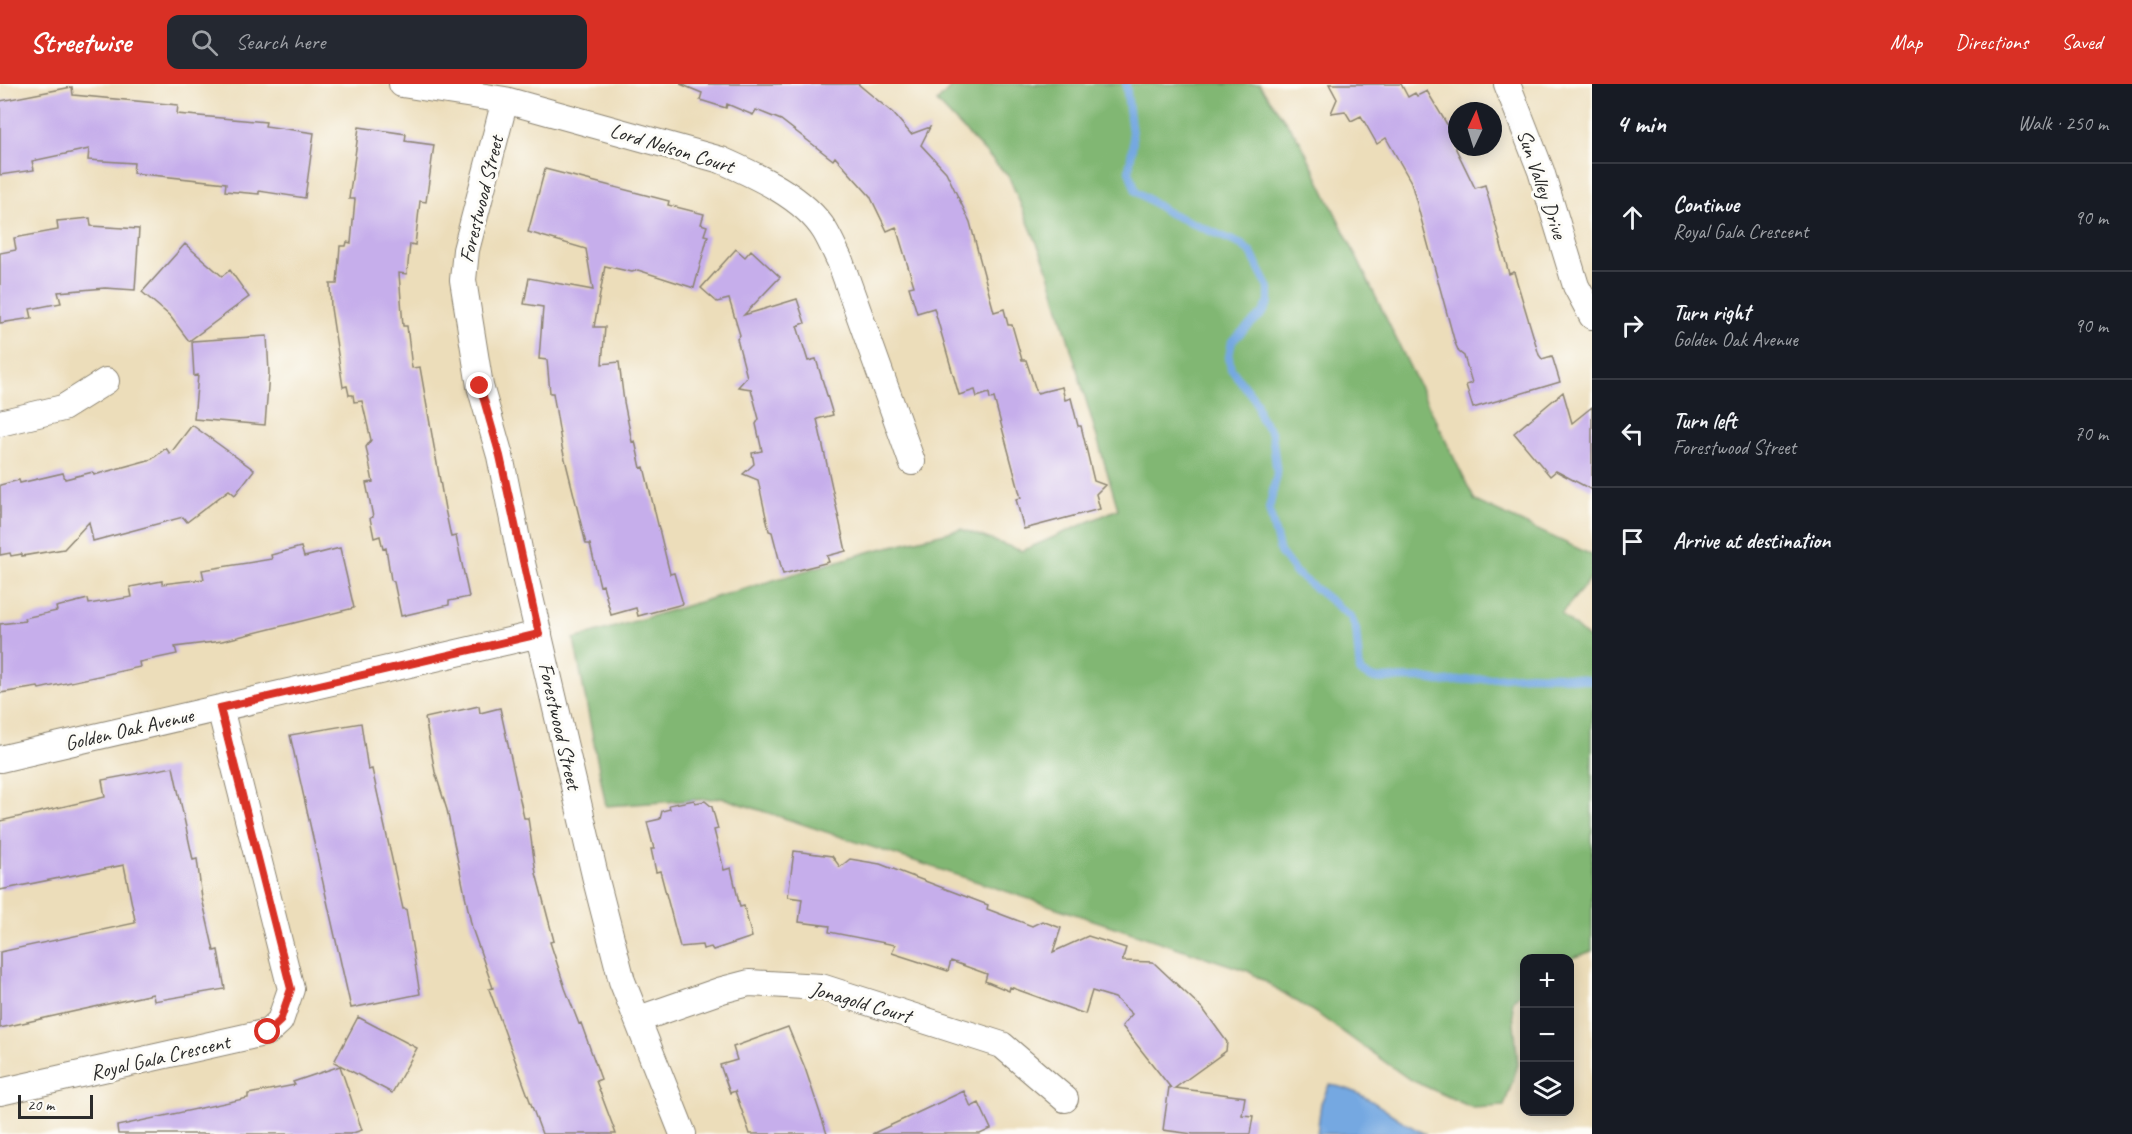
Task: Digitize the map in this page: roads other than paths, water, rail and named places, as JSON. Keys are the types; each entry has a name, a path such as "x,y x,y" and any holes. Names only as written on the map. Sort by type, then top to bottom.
{"street":[{"name":"Lord Nelson Court","path":"402,84 505,100 721,160 754,175 803,209 824,229 840,261 912,462"},
{"name":"Sun Valley Drive","path":"1507,84 1541,171 1576,286 1592,316"},
{"name":"Forestwood Street","path":"505,100 478,195 466,250 463,280 480,386 500,456 597,884 622,981 683,1134"},
{"path":"0,423 63,408 106,381"},
{"name":"Golden Oak Avenue","path":"0,759 539,634"},
{"name":"Royal Gala Crescent","path":"0,1092 268,1032 280,1021 291,989 220,708"},
{"name":"Jonagold Court","path":"639,1019 749,983 821,987 1002,1045 1065,1099"}],"water":[{"path":"1329,1085 1342,1087 1366,1098 1426,1134 1317,1134 1321,1103"}],"waterway":[{"path":"1126,84 1133,142 1129,171 1136,191 1167,212 1242,245 1251,253 1269,288 1269,302 1263,313 1232,341 1229,357 1231,369 1256,401 1260,417 1272,433 1277,474 1269,509 1280,552 1295,572 1351,617 1356,629 1360,672 1374,679 1420,678 1443,682 1530,675 1592,681"}]}
